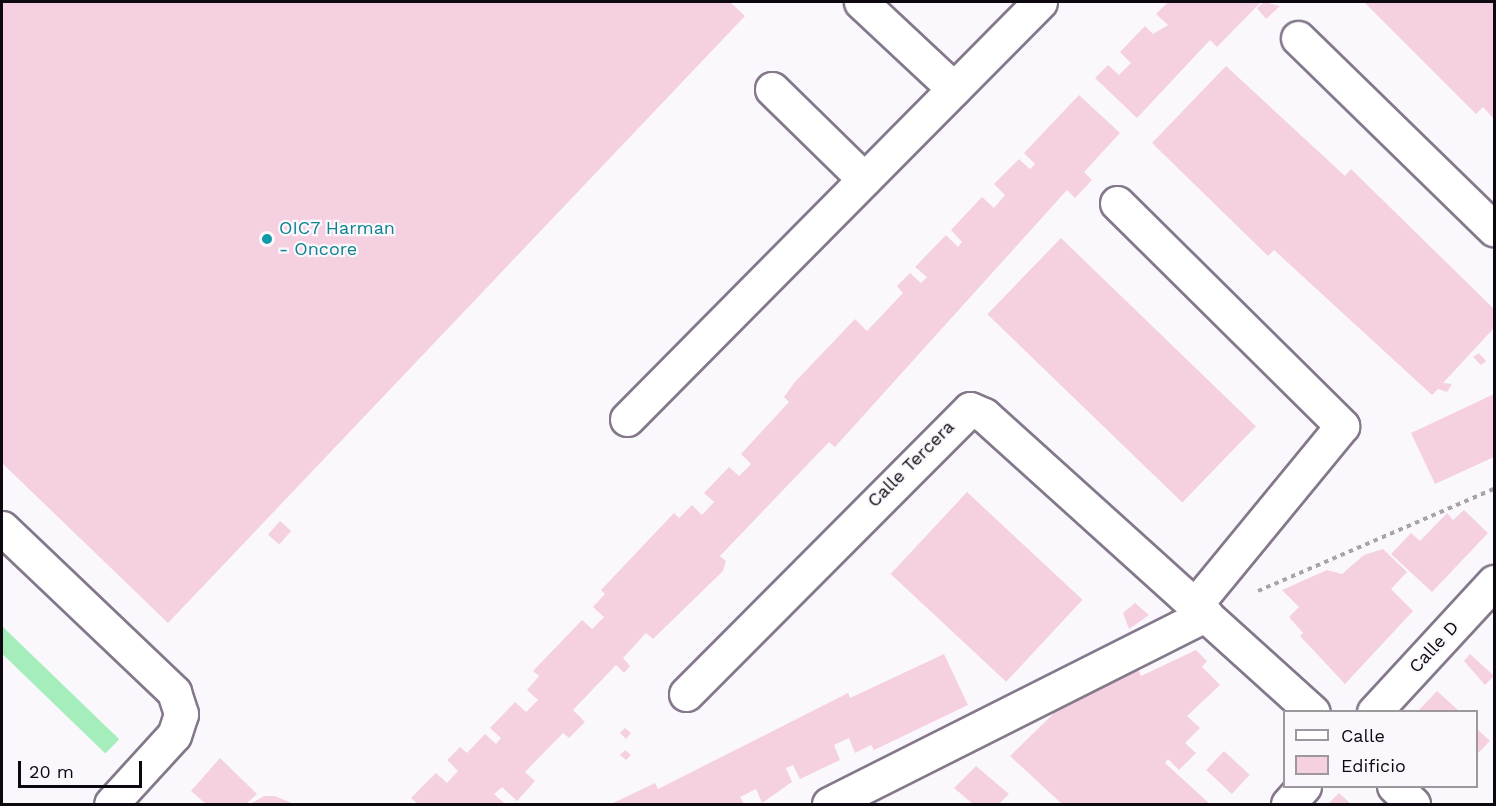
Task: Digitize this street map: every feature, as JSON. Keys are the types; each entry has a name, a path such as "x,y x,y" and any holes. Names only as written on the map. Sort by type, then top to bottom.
{"street":[{"path":"861,2 954,89"},
{"path":"627,419 1040,2"},
{"path":"1298,38 1494,229"},
{"path":"772,89 864,179"},
{"path":"829,804 1201,609 1342,426 1117,203"},
{"name":"Calle Tercera","path":"686,694 970,410 984,415 1312,710"},
{"path":"2,528 174,692 182,714 174,735 111,804"},
{"name":"Calle D","path":"1375,710 1494,582"},
{"path":"1288,804 1302,788"},
{"path":"1396,788 1413,804"}],"path":[{"path":"1201,609 1494,489"}],"green space":[{"path":"2,626 119,739 105,754 2,654"}],"building":[{"name":"OIC7 Harman - Oncore","path":"2,2 730,2 745,16 168,623 2,463"},
{"path":"1168,2 1261,2 1217,47 1210,40 1137,118 1095,78 1108,65 1119,75 1131,63 1120,52 1145,26 1153,34 1168,25 1156,14"},
{"path":"1264,2 1280,6 1266,19 1257,8"},
{"path":"1364,2 1494,2 1494,119 1483,107 1476,114"},
{"path":"1226,66 1345,176 1351,169 1494,309 1494,328 1443,383 1452,384 1447,392 1438,389 1432,395 1274,250 1268,256 1152,143"},
{"path":"1079,95 1120,133 1084,172 1092,180 1075,198 1067,190 835,447 829,442 720,556 726,561 723,571 653,639 646,633 623,658 630,666 624,673 616,665 573,710 585,722 569,738 563,733 525,772 535,781 517,801 502,787 494,794 505,804 418,804 411,798 436,773 447,783 458,771 447,760 460,747 467,753 485,734 496,744 501,738 490,728 515,702 526,712 538,700 527,690 539,676 533,671 582,620 592,629 604,617 593,607 605,594 601,590 674,513 679,518 692,505 702,515 714,502 704,493 729,467 739,476 751,464 741,454 789,402 784,397 794,383 855,319 867,331 903,293 897,286 910,273 921,283 927,277 915,267 946,235 958,247 962,242 951,230 982,197 994,208 1005,195 994,184 1019,159 1030,169 1035,164 1024,153"},
{"path":"1061,238 1256,426 1182,503 987,314"},
{"path":"1479,353 1486,361 1481,365 1473,357"},
{"path":"1494,394 1494,457 1435,484 1411,433"},
{"path":"967,492 1083,600 1006,682 891,574"},
{"path":"1464,510 1488,533 1432,592 1391,554 1411,533 1420,541 1447,513 1453,520"},
{"path":"280,521 291,531 279,544 268,534"},
{"path":"1383,549 1407,572 1391,589 1413,611 1345,684 1300,636 1303,633 1289,617 1299,607 1282,590 1327,570 1342,574 1364,555"},
{"path":"1135,603 1149,615 1129,629 1123,613"},
{"path":"1196,650 1207,661 1202,667 1220,685 1187,716 1200,728 1185,743 1196,753 1179,770 1168,759 1165,763 1210,804 1062,804 1010,756 1053,714 1048,710 1137,667 1141,676"},
{"path":"944,654 968,705 874,750 871,745 855,753 849,738 834,745 840,760 800,779 793,765 786,768 792,782 762,803 756,789 740,797 744,804 611,804 655,783 658,789 848,693 850,698"},
{"path":"1470,654 1494,676 1485,685 1464,661"},
{"path":"1437,691 1458,710 1419,710"},
{"path":"625,728 631,733 626,739 620,733"},
{"path":"1478,730 1490,741 1478,753"},
{"path":"625,750 631,755 626,760 620,755"},
{"path":"1224,751 1250,775 1232,794 1206,770"},
{"path":"220,758 257,794 246,804 206,804 191,791"},
{"path":"976,766 1009,794 999,804 973,804 954,788"},
{"path":"1339,793 1351,804 1328,804"},
{"path":"264,796 275,796 294,804 250,804"}],"place":[{"name":"OIC7 Harman - Oncore","path":"267,239"}]}
